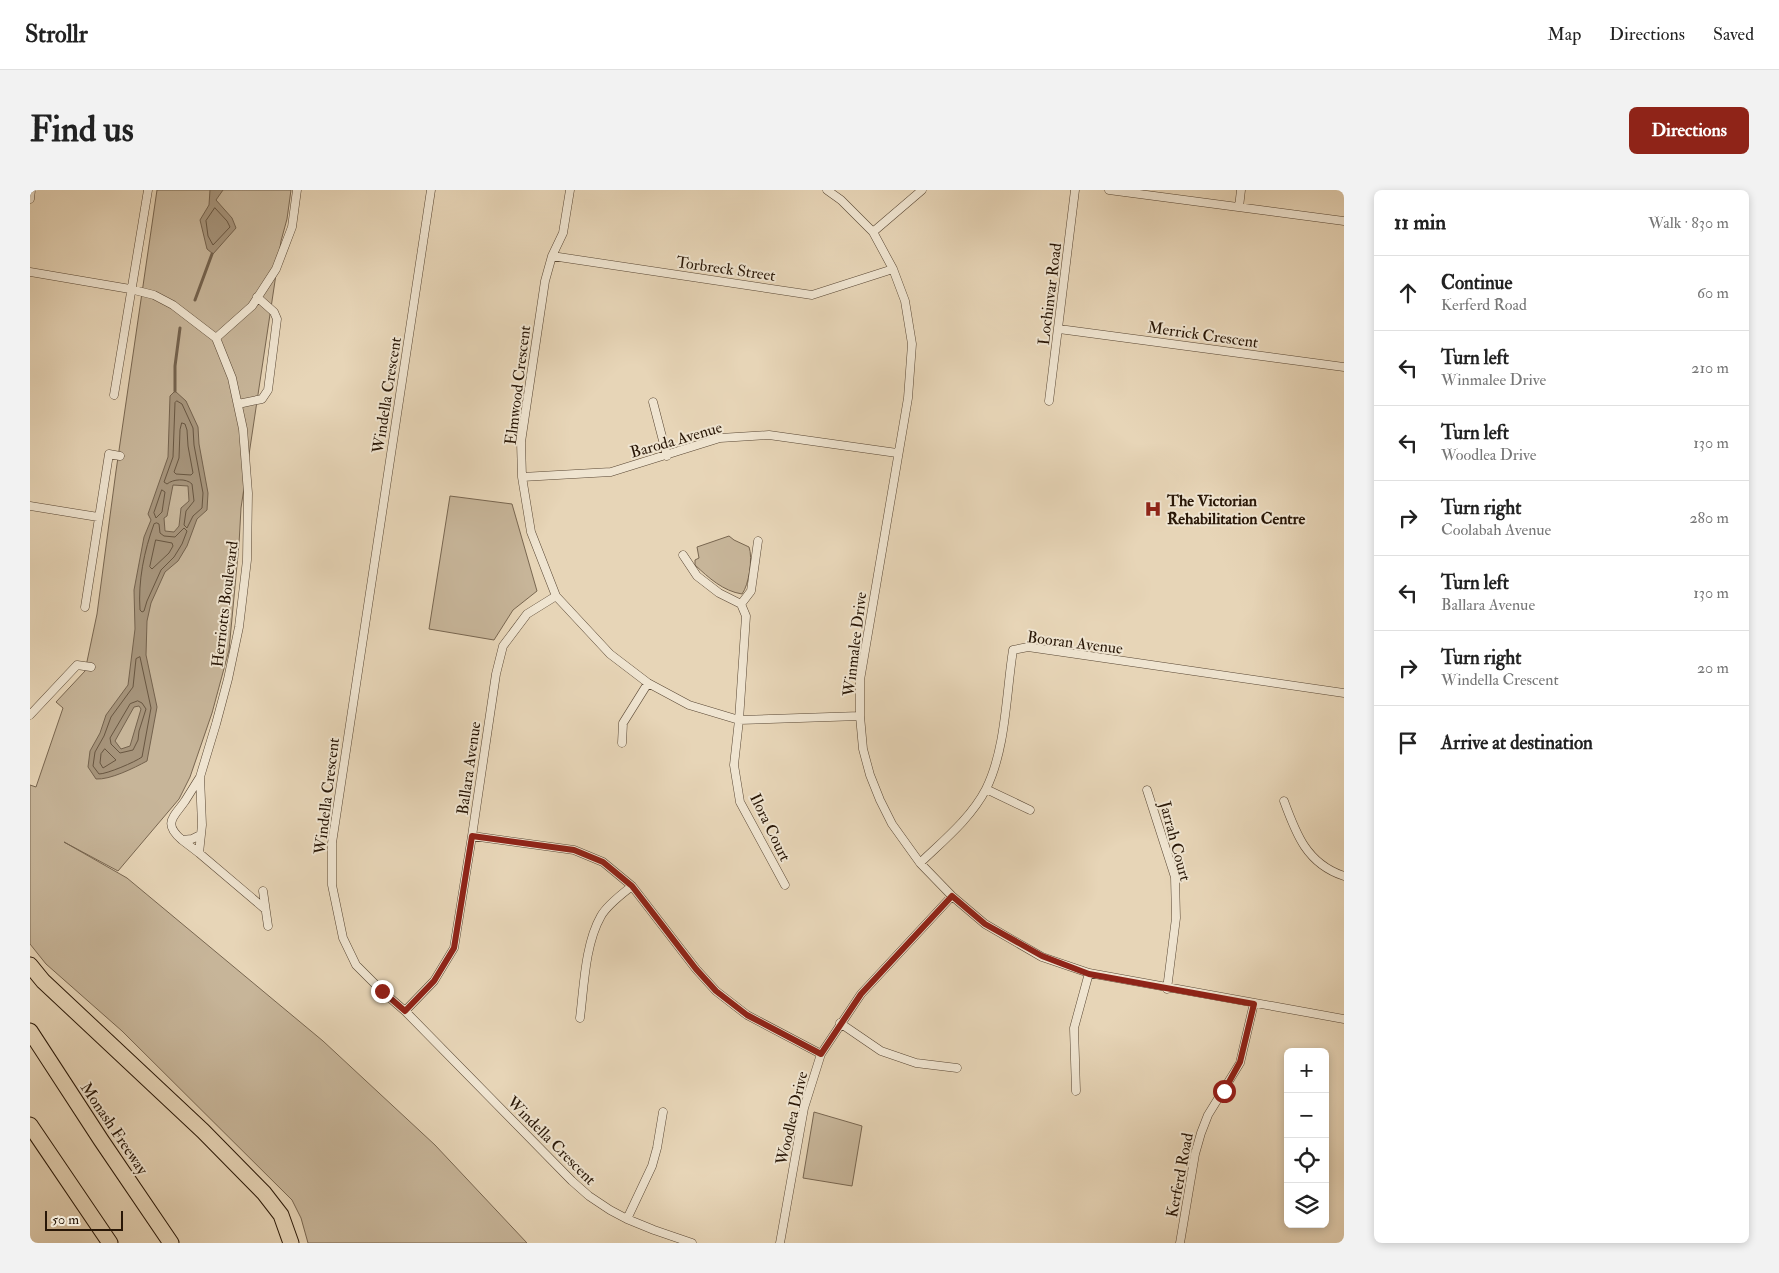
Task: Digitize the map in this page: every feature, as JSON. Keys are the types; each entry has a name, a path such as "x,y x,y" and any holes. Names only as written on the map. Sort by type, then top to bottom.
{"highway":[{"path":"30,965 44,981 203,1131 264,1193 281,1216 291,1243"},
{"name":"Monash Freeway","path":"30,1031 101,1140 172,1243"},
{"path":"30,1125 110,1243"},
{"path":"89,1213 105,1243"}],"street":[{"path":"30,199 32,190"},
{"path":"114,395 148,190"},
{"path":"216,338 252,306 276,269 292,227 297,190"},
{"name":"Windella Crescent","path":"431,190 332,843 332,885 343,938 356,965 405,1011 579,1188 610,1210 627,1219 692,1243"},
{"name":"Elmwood Crescent","path":"570,190 563,233 552,256 544,281 521,442 522,477 531,532 556,596 610,654 648,683 689,706 739,720 860,716"},
{"name":"Winmalee Drive","path":"828,190 841,200 872,232 893,269 905,301 912,344 908,398 897,453 860,680 860,716 863,749 870,775 892,824 920,863 952,896 985,924 1042,956 1089,974 1344,1020"},
{"path":"872,232 922,190"},
{"name":"Lochinvar Road","path":"1049,401 1075,190"},
{"path":"1109,190 1344,221"},
{"path":"1239,206 1241,190"},
{"name":"Torbreck Street","path":"552,256 812,295 893,269"},
{"name":"Herriotts Boulevard","path":"30,272 154,295 173,304 216,338 232,378 243,429 248,493 247,560 239,627 228,679 200,777 172,818 171,826 175,835 265,909"},
{"path":"238,404 262,399 268,390 277,319 274,312 258,297"},
{"name":"Merrick Crescent","path":"1059,329 1344,366"},
{"path":"653,402 667,456"},
{"name":"Baroda Avenue","path":"522,477 611,472 720,438 769,435 897,453"},
{"path":"85,607 109,454 120,456"},
{"path":"30,506 98,517"},
{"path":"683,555 697,576 719,594 741,604 751,591 758,541"},
{"name":"Ballara Avenue","path":"405,1011 434,981 454,948 496,674 503,646 527,614 556,596"},
{"name":"Ilora Court","path":"741,604 746,616 734,765 740,802 785,885"},
{"name":"Booran Avenue","path":"920,863 958,828 986,789 1002,735 1013,650 1028,647 1344,693"},
{"path":"30,716 77,664 91,667"},
{"path":"622,743 624,723 648,683"},
{"name":"Herriotts Boulevard","path":"199,853 202,825 200,777"},
{"path":"986,789 1030,810"},
{"name":"Jarrah Court","path":"1147,790 1175,877 1176,918 1167,988"},
{"path":"1284,801 1297,834 1312,857 1335,873 1344,876"},
{"path":"182,840 192,839 200,835"},
{"path":"472,836 574,850 603,862 632,886 696,969 716,991 747,1015 821,1054"},
{"path":"580,1018 591,943 602,914 632,886"},
{"path":"264,891 268,926"},
{"name":"Woodlea Drive","path":"780,1243 804,1108 821,1054 861,994 952,896"},
{"path":"1076,1091 1074,1028 1089,974"},
{"name":"Kerferd Road","path":"1180,1243 1195,1154 1201,1133 1208,1115 1240,1062 1254,1004"},
{"path":"840,1024 880,1051 916,1063 957,1068"},
{"path":"627,1219 652,1166 663,1112"}],"shaded area":[{"path":"157,190 291,190 287,219 281,241 241,508 229,650 212,713 190,777 179,799 118,871 64,842 127,878 323,1041 435,1145 527,1243 308,1243 301,1218 292,1200 122,1031 46,964 30,944 30,785 36,787 63,708 56,702 85,671 97,614"},
{"path":"450,496 512,504 537,591 513,610 494,640 429,629"},
{"path":"729,536 749,547 750,564 748,578 742,594 722,587 695,565 695,560 699,558 697,547"},
{"path":"814,1112 862,1126 852,1186 803,1178"}],"water":[{"path":"210,190 223,190 216,200 232,218 236,228 213,254 207,249 200,220 209,205"},
{"path":"175,391 186,401 198,427 199,444 208,493 207,510 197,519 187,546 178,561 165,572 151,603 147,621 146,655 157,707 147,761 115,776 96,779 88,767 90,751 100,733 106,715 128,685 135,629 134,590 144,537 151,520 148,514 168,457 170,396","holes":["173,485 188,486 189,501 181,508 179,526 174,532 165,531 164,518 167,516","139,706 141,709 130,746 121,749 115,741 134,707"]}],"waterway":[{"path":"195,300 212,254"},
{"path":"175,391 175,366 180,328"}],"place":[{"name":"The Victorian Rehabilitation Centre","path":"1153,509"}],"route":[{"path":"382,991 405,1011 434,981 454,948 472,836 574,850 603,862 632,886 696,969 716,991 747,1015 821,1054 861,994 952,896 985,924 1042,956 1089,974 1254,1004 1240,1062 1224,1091"}]}
